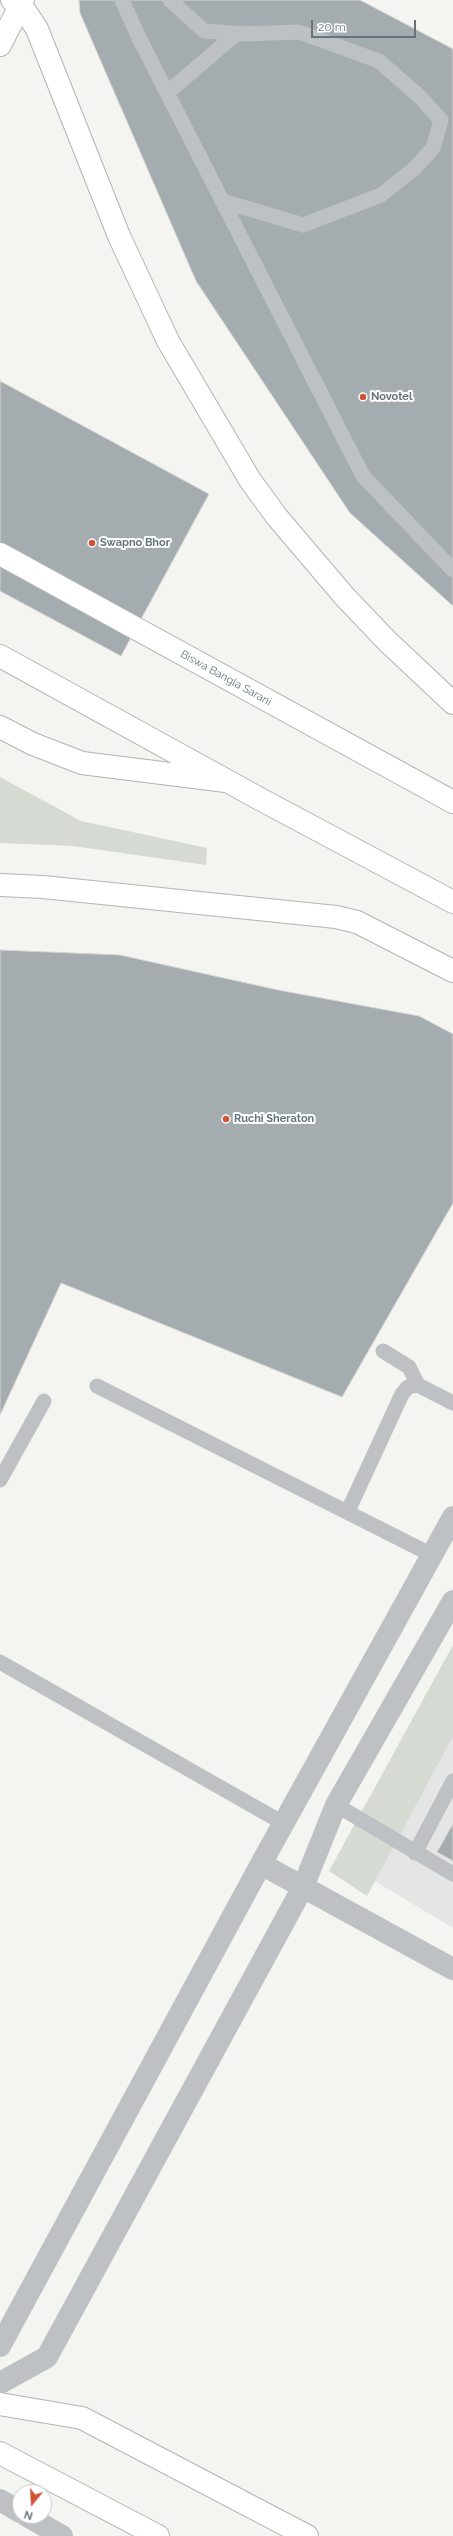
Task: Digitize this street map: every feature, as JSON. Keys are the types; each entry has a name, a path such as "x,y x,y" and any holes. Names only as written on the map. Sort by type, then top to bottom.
{"street":[{"path":"0,45 19,2"},
{"path":"19,2 37,29 119,236 168,341 250,480 282,523 345,597 387,640 453,703"},
{"name":"Biswa Bangla Sarani","path":"0,554 453,802"},
{"path":"0,656 226,781 453,902"},
{"path":"0,727 33,744 82,763 226,781"},
{"path":"0,885 43,887 336,917 357,922 453,971"},
{"path":"0,2346 283,1823 453,1517"},
{"path":"0,2382 46,2357 303,1887 336,1805 453,1601"},
{"path":"261,1864 453,1969"},
{"path":"0,2404 82,2418 307,2536"},
{"path":"0,2453 158,2536"},
{"path":"0,2500 12,2507"},
{"path":"41,2524 62,2536"}],"lane":[{"path":"122,0 167,93 363,476 453,570"},
{"path":"170,0 204,31 236,34 299,32 379,61 447,123 433,148 415,168 381,195 303,225 223,201"},
{"path":"167,93 236,34"},
{"path":"383,1351 409,1367 418,1385 453,1403"},
{"path":"348,1511 402,1394 408,1387 418,1385"},
{"path":"98,1386 348,1511 432,1555"},
{"path":"0,1480 44,1401"},
{"path":"0,1662 283,1823"},
{"path":"416,1853 453,1781"},
{"path":"336,1805 453,1874"}],"shaded area":[{"path":"0,777 81,821 207,848 206,865 73,846 0,843"},
{"path":"453,1645 453,1736 367,1896 329,1871"},
{"path":"453,1680 453,1928 353,1868"}],"building":[{"name":"Novotel","path":"79,0 360,0 453,49 453,606 350,513 196,281 80,13"},
{"name":"Swapno Bhor","path":"0,381 209,494 121,656 0,591"},
{"name":"Ruchi Sheraton","path":"0,950 120,955 278,990 419,1016 453,1034 453,1203 342,1397 61,1283 0,1415"},
{"path":"453,1824 453,1861 437,1852"}],"place":[{"name":"Novotel","path":"363,397"},
{"name":"Swapno Bhor","path":"92,543"},
{"name":"Ruchi Sheraton","path":"226,1119"}]}
